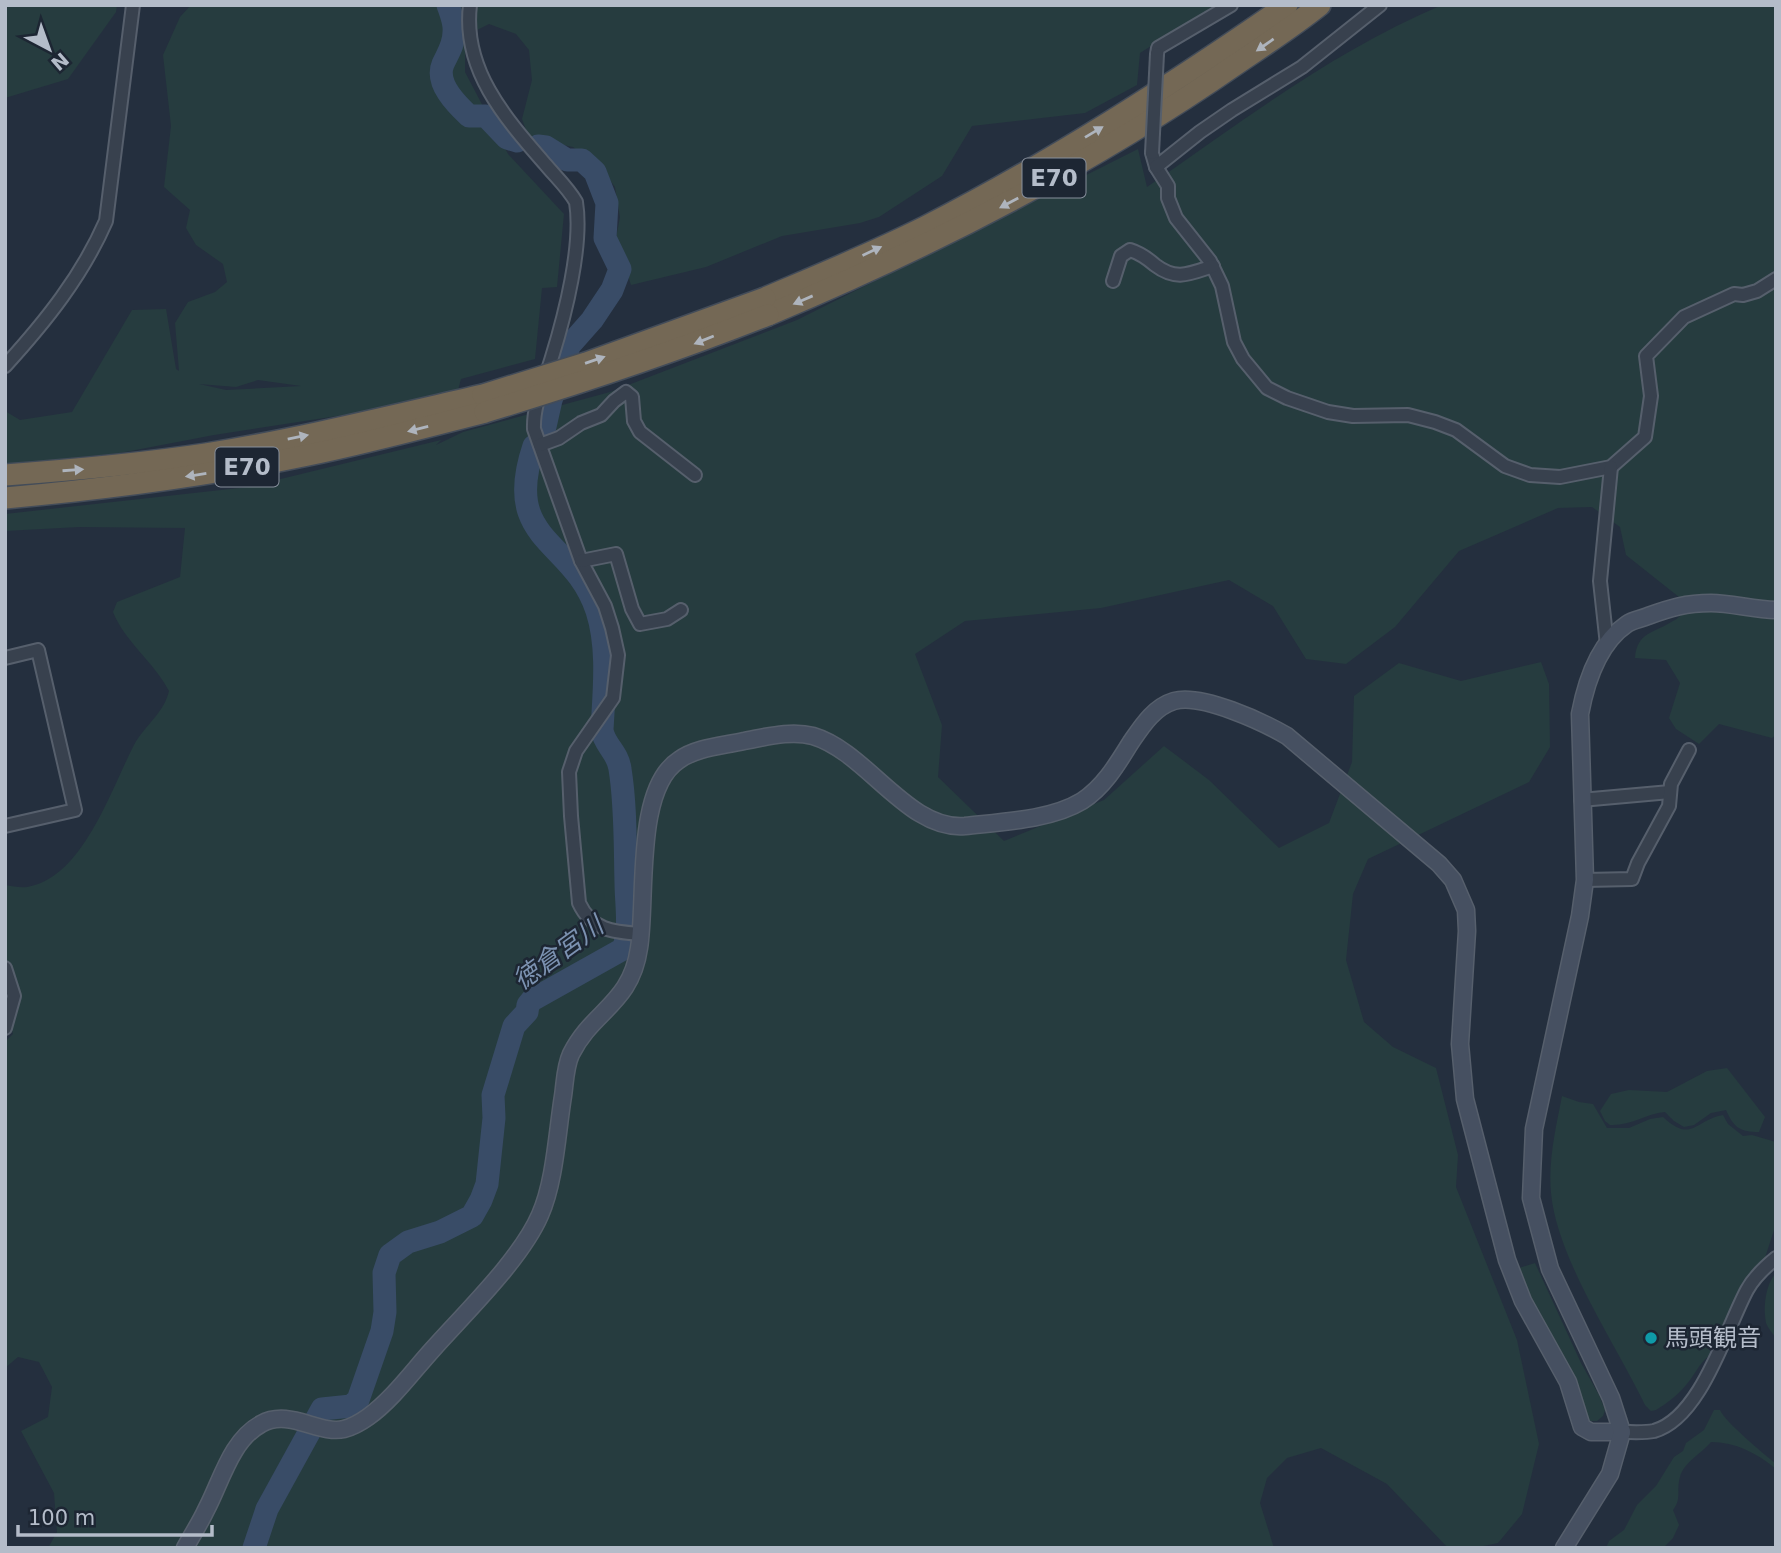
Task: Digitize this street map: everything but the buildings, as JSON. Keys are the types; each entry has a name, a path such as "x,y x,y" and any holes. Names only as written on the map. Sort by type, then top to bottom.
{"highway":[{"name":"E70","path":"5,475 92,468 205,454 484,404 602,377 684,348 997,188 1179,80 1287,5"},
{"name":"E70","path":"766,307 929,244 1077,165 1191,96 1320,5"},
{"name":"E70","path":"5,498 106,489 309,455 484,404"}],"street":[{"path":"5,366 47,319 75,279 94,248 106,221 133,5"},
{"path":"470,5 472,49 480,77 509,121 573,197 577,209 574,265 552,357 533,415 534,429 582,561 605,606 618,655 613,698 576,751 569,772 579,903 584,914 602,929 641,934"},
{"path":"1231,5 1158,48 1152,153 1168,186 1168,198 1175,218 1213,266 1222,286 1234,342 1243,359 1267,388 1328,412 1353,416 1408,415 1434,422 1456,430 1504,466 1530,475 1560,477 1611,467 1646,437 1651,396 1646,356 1684,317 1734,294 1744,295 1757,291 1776,279"},
{"path":"1157,167 1200,132 1303,67 1380,5"},
{"path":"1113,281 1121,256 1130,250 1175,276 1213,266"},
{"path":"540,445 559,438 582,423 601,415 626,392 632,397 634,421 640,432 695,475"},
{"path":"1607,645 1600,581 1611,467"},
{"path":"582,561 616,554 632,610 640,624 667,618 681,610"},
{"path":"1564,1548 1609,1474 1622,1432 1611,1398 1547,1262 1531,1198 1534,1129 1580,916 1585,880 1580,714 1583,694 1607,645 1628,624 1669,607 1712,603 1776,610"},
{"path":"5,658 37,650 75,810 5,826"},
{"path":"186,1548 232,1457 258,1424 288,1419 329,1430 342,1430 370,1416 494,1280 531,1233 542,1211 548,1188 569,1059 588,1028 620,997 636,964 641,934 643,871 653,795 658,781 667,769 693,752 769,736 795,733 815,736 852,758 926,819 941,825 959,827 1046,815 1082,801 1098,788 1153,714 1175,701 1189,699 1267,724 1305,750 1439,864 1457,888 1465,910 1467,931 1460,1044 1465,1099 1507,1260 1522,1301 1567,1382 1582,1427 1591,1432 1653,1431 1671,1422 1690,1404 1702,1386 1748,1287 1776,1258"},
{"path":"1585,880 1632,880 1638,863 1669,806 1671,784 1689,751"},
{"path":"1581,800 1670,792"},
{"path":"5,968 13,996 5,1028"}],"green space":[{"path":"5,5 117,5 116,12 68,79 5,98"},
{"path":"191,5 1216,5 1140,53 1137,85 1085,113 972,126 942,176 879,217 860,223 782,236 706,267 631,285 616,238 620,217 615,187 603,171 573,147 529,138 522,119 532,80 529,50 516,34 489,24 465,36 465,72 508,154 564,214 557,287 542,288 535,359 461,379 458,390 383,409 214,435 120,453 5,465 5,411 20,420 72,412 132,310 166,309 176,369 179,371 175,323 188,302 215,292 227,282 223,264 196,245 186,228 190,210 164,187 171,126 163,55 180,17","holes":["258,380 301,386 226,390 199,384 236,387"]},
{"path":"1442,5 1776,5 1776,735 1772,738 1719,724 1699,744 1676,729 1669,718 1680,683 1666,660 1635,658 1636,649 1643,638 1675,620 1689,605 1626,555 1620,527 1592,507 1558,508 1459,551 1395,627 1346,664 1306,659 1273,606 1229,580 1101,608 965,621 915,654 942,725 938,777 1004,841 1104,800 1164,746 1209,780 1279,848 1329,823 1352,762 1354,696 1399,663 1461,681 1541,662 1549,684 1550,747 1529,782 1368,859 1353,894 1346,960 1364,1022 1393,1047 1436,1068 1458,1155 1456,1187 1517,1340 1539,1444 1522,1514 1498,1543 1474,1548 1448,1548 1387,1484 1321,1448 1287,1458 1267,1478 1260,1503 1274,1548 48,1548 57,1532 54,1493 21,1431 48,1417 52,1387 39,1362 18,1357 5,1368 5,1042 13,1034 5,1006 5,885 27,887 47,880 64,867 79,850 105,807 138,738 167,699 169,691 163,681 125,633 113,612 117,602 180,577 185,528 79,527 5,531 5,514 248,487 441,440 436,445 463,432 610,392 797,320 1138,149 1147,187 1326,65 1402,23"},
{"path":"1727,1068 1765,1117 1759,1132 1738,1128 1726,1110 1711,1113 1694,1125 1684,1127 1665,1112 1625,1124 1610,1125 1600,1111 1611,1094 1629,1090 1667,1092 1707,1071"},
{"path":"1562,1096 1593,1104 1607,1128 1629,1128 1663,1117 1673,1125 1687,1130 1723,1115 1728,1124 1743,1136 1752,1135 1776,1142 1776,1224 1763,1264 1738,1295 1716,1343 1710,1350 1710,1355 1679,1392 1656,1410 1651,1411 1645,1405 1589,1301 1564,1245 1556,1219 1551,1193 1551,1168"},
{"path":"1535,1263 1605,1410 1597,1421 1590,1421 1586,1416 1536,1315 1519,1268"},
{"path":"1776,1273 1776,1338 1766,1323 1765,1311 1767,1290"},
{"path":"1714,1410 1720,1410 1736,1429 1776,1464 1776,1469 1745,1450 1729,1444 1711,1442 1682,1472 1673,1510 1679,1525 1673,1538 1663,1548 1606,1548 1609,1541 1624,1530 1637,1505 1656,1486 1674,1457 1683,1451 1686,1443 1704,1430"}],"waterway":[{"name":"徳倉宮川","path":"448,5 454,32 452,45 441,71 444,86 469,116 486,116 507,138 517,141"},
{"name":"徳倉宮川","path":"538,146 546,147 567,160 582,160 595,172 607,203 605,238 620,269 612,290 592,320 569,346 544,431"},
{"name":"徳倉宮川","path":"254,1548 267,1509 322,1409 351,1406 358,1400 382,1331 385,1312 384,1273 390,1255 408,1242 440,1232 472,1216 481,1200 487,1184 494,1118 493,1095 514,1026 527,1012 532,1000 623,949 625,942 628,916 623,797 619,763 602,730 605,670 601,625 586,587 533,522 527,502 526,478 534,446"}],"place":[{"name":"馬頭観音","path":"1651,1338"}]}
